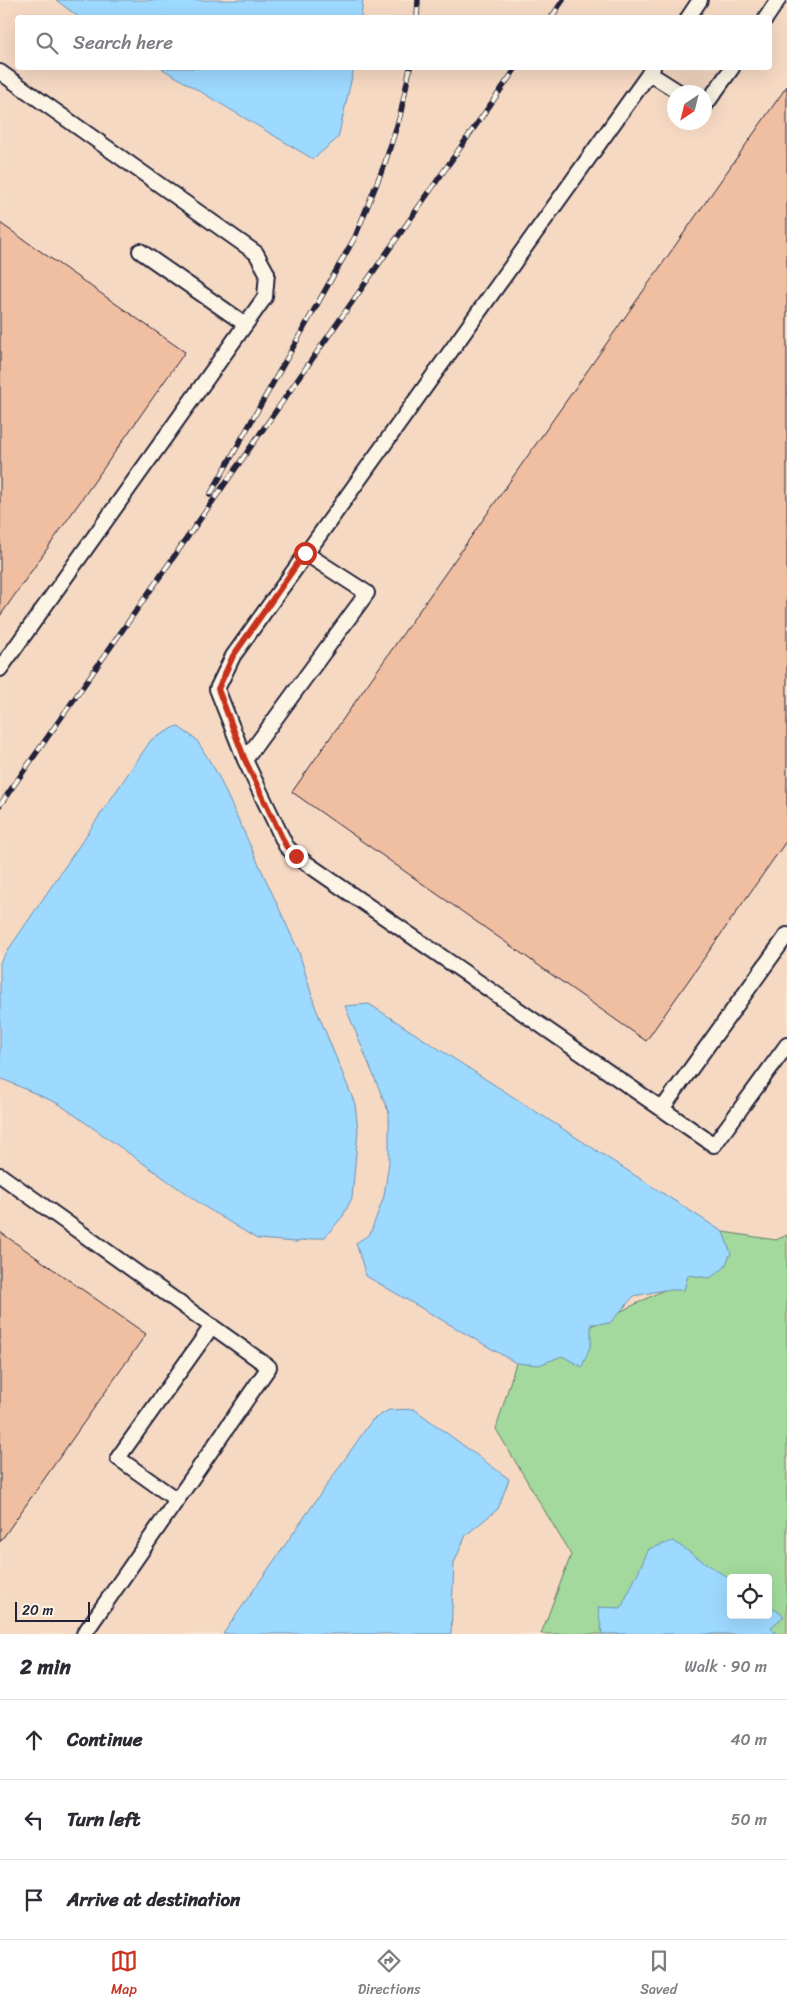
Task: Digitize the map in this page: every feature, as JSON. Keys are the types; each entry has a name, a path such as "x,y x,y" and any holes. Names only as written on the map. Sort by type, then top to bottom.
{"lane":[{"path":"690,15 700,0"},
{"path":"768,15 778,0"},
{"path":"670,85 651,70 305,553 233,656 218,689 245,760 286,846 296,856 714,1145 787,1045"},
{"path":"712,96 731,70"},
{"path":"0,72 256,253 267,273 265,296 0,669"},
{"path":"140,251 245,324"},
{"path":"245,760 367,593 305,553"},
{"path":"662,1109 787,935"},
{"path":"0,1175 269,1366 84,1634"},
{"path":"177,1500 118,1458 212,1326"}],"shaded area":[{"path":"0,0 787,0 787,1634 0,1634"}],"green space":[{"path":"723,1232 776,1240 787,1235 787,1634 541,1634 571,1555 496,1429 516,1363 664,1290"}],"water":[{"path":"56,0 363,0 361,15 76,15"},
{"path":"164,70 354,70 338,138 313,159"},
{"path":"177,726 196,739 217,773 299,952 315,1006 355,1104 358,1130 352,1198 343,1216 325,1237 296,1242 257,1239 205,1207 59,1104 0,1078 0,962 151,740"},
{"path":"369,1004 723,1232 731,1253 724,1268 710,1278 688,1275 684,1290 664,1290 634,1296 610,1323 591,1324 591,1344 582,1367 562,1356 539,1365 516,1363 366,1276 356,1243 370,1234 384,1196 389,1162 389,1113 345,1006"},
{"path":"414,1409 509,1479 498,1509 466,1535 454,1563 451,1634 223,1634 372,1420 389,1410"},
{"path":"673,1541 727,1577 727,1619 772,1619 772,1608 784,1616 771,1627 776,1634 602,1634 598,1607 621,1608 649,1549"}],"building":[{"path":"787,86 787,840 646,1041 292,792"},
{"path":"0,223 185,352 0,616"},
{"path":"0,1232 146,1334 0,1542"}],"railway":[{"path":"417,15 418,0"},
{"path":"553,15 563,0"},
{"path":"210,495 355,237 385,163 400,116 410,70"},
{"path":"0,805 515,70"}],"route":[{"path":"296,856 286,846 245,760 218,689 233,656 305,553"}]}
